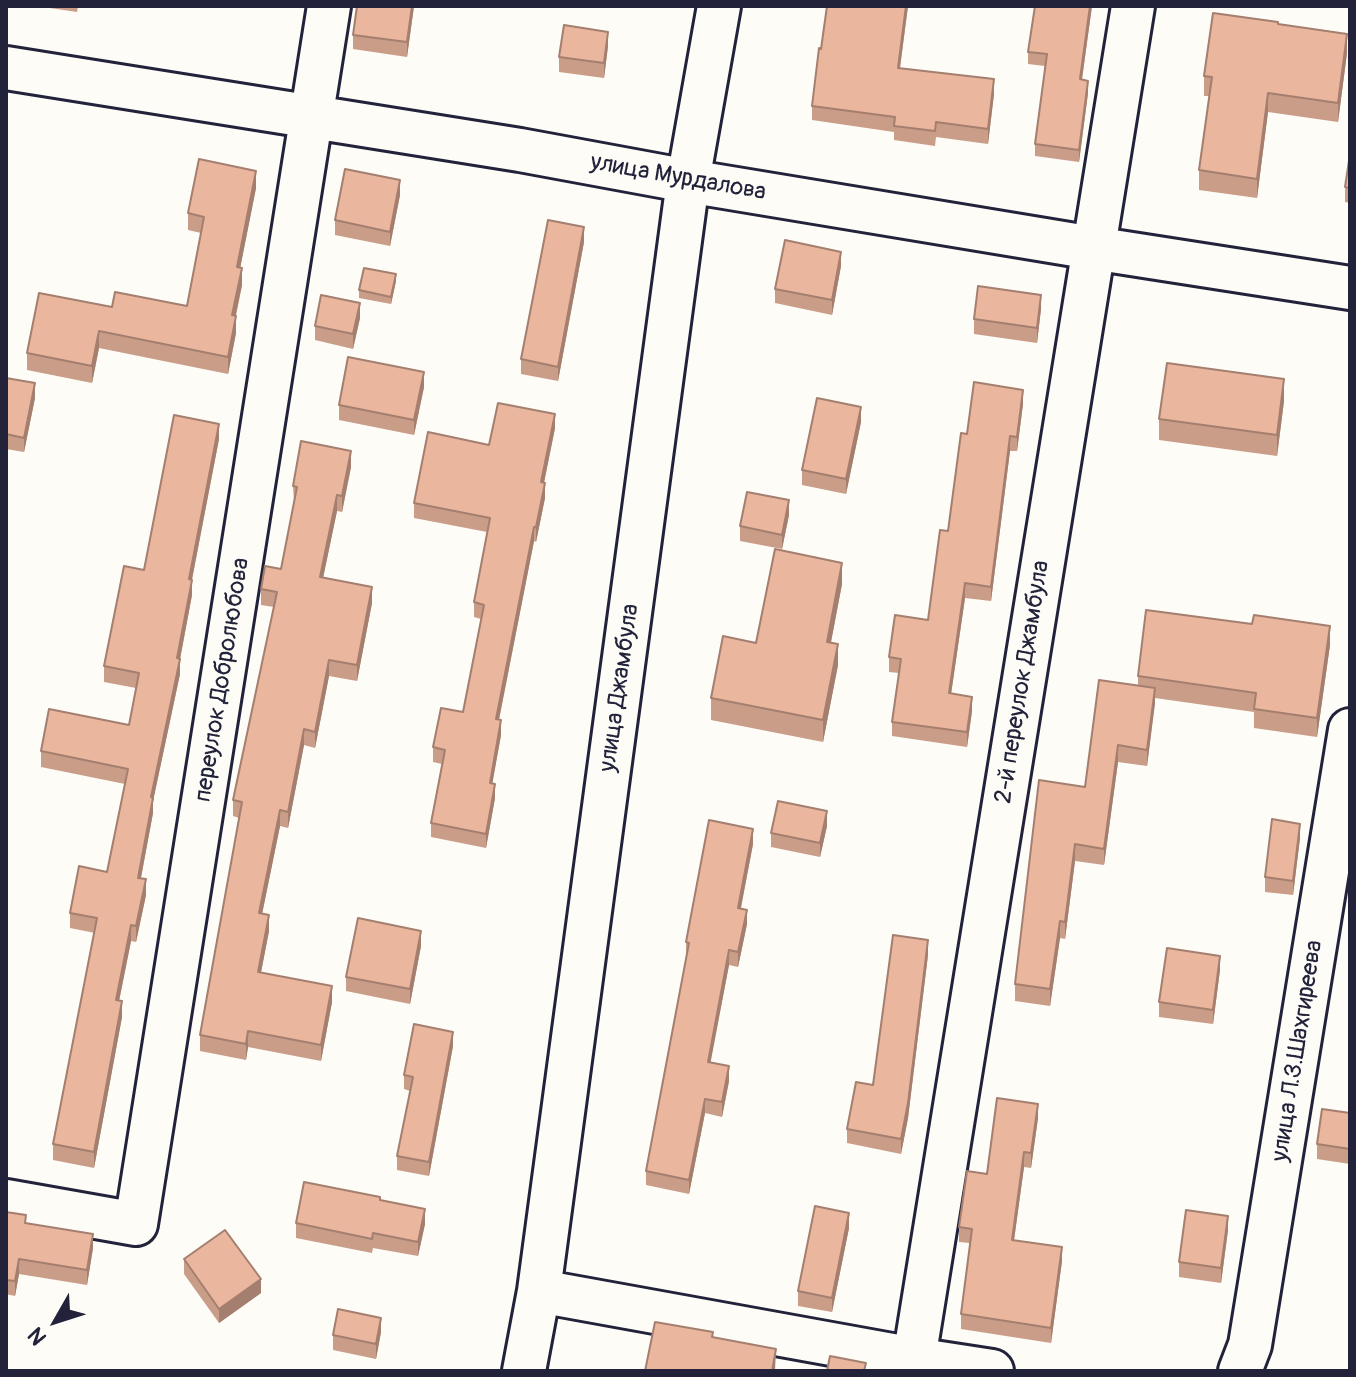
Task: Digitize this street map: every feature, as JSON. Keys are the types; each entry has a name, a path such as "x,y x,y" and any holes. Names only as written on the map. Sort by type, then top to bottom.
{"street":[{"name":"переулок Добролюбова","path":"6,1201 136,1224 329,6"},
{"name":"улица Джамбула","path":"524,1371 539,1291 688,181 719,6"},
{"name":"2-й переулок Джамбула","path":"914,1359 1133,6"},
{"name":"улица Мурдалова","path":"6,68 1350,288"},
{"name":"улица Л.З.Шахгиреева","path":"1240,1371 1250,1345 1350,730"},
{"path":"539,1291 992,1371"}],"building":[{"path":"357,6 412,6 407,42 353,35"},
{"path":"827,6 906,6 898,68 994,79 988,129 936,122 935,131 894,126 895,117 812,106"},
{"path":"1035,6 1090,6 1080,79 1088,81 1079,150 1035,144 1047,54 1028,52"},
{"path":"1213,13 1347,34 1338,103 1268,93 1257,179 1199,170 1212,77 1204,76"},
{"path":"564,25 608,32 604,63 559,57"},
{"path":"1350,154 1350,188 1345,187"},
{"path":"199,159 256,171 237,267 242,268 232,315 236,316 228,357 99,331 92,366 27,353 39,293 112,307 115,292 187,306 204,217 188,213"},
{"path":"345,169 400,180 390,232 335,220"},
{"path":"548,220 584,227 558,367 521,359"},
{"path":"785,240 841,252 832,300 775,289"},
{"path":"364,268 396,274 391,297 359,290"},
{"path":"978,286 1041,295 1037,328 974,319"},
{"path":"321,295 360,303 353,334 315,326"},
{"path":"348,357 424,372 414,420 339,405"},
{"path":"1167,363 1284,379 1277,435 1159,419"},
{"path":"6,378 35,383 24,438 6,434"},
{"path":"974,382 1023,390 1017,437 1010,436 991,587 965,583 949,693 972,697 967,732 892,722 901,659 889,657 895,615 928,620 940,530 948,531 961,433 967,434"},
{"path":"817,398 861,407 846,479 802,470"},
{"path":"498,403 555,414 541,482 545,483 496,719 501,720 490,783 495,784 486,834 431,823 445,750 433,747 441,708 463,712 484,605 474,602 490,518 414,503 428,432 489,445"},
{"path":"174,415 219,424 189,579 192,580 177,658 180,659 151,797 138,878 146,879 136,926 131,925 116,1000 122,1001 94,1152 53,1144 97,918 70,913 79,866 107,872 128,769 41,751 49,709 129,725 139,673 104,666 124,566 144,570"},
{"path":"301,441 351,451 342,496 337,495 320,577 372,587 357,665 329,660 315,732 304,729 288,812 280,810 259,913 269,915 258,972 332,986 321,1045 248,1031 246,1044 200,1035 242,802 233,800 277,592 261,589 265,566 281,569 297,487 293,486"},
{"path":"747,492 789,500 782,535 740,526"},
{"path":"775,549 842,563 827,642 838,644 823,720 711,698 723,636 756,643"},
{"path":"1146,610 1252,624 1254,615 1330,626 1317,718 1254,709 1256,693 1138,676"},
{"path":"1099,680 1155,688 1147,750 1118,745 1104,849 1075,844 1065,922 1060,921 1050,989 1015,984 1039,780 1085,787"},
{"path":"778,801 827,811 820,843 771,833"},
{"path":"1272,819 1300,824 1293,881 1265,877"},
{"path":"709,820 753,829 738,908 747,910 738,952 729,950 708,1062 729,1066 722,1102 705,1099 689,1180 646,1171"},
{"path":"358,918 421,931 410,989 346,977"},
{"path":"893,935 928,940 901,1139 847,1129 856,1082 873,1085"},
{"path":"1167,948 1220,956 1213,1010 1159,1002"},
{"path":"414,1024 453,1032 429,1162 397,1156 413,1077 404,1075"},
{"path":"997,1098 1038,1104 1031,1153 1024,1152 1012,1240 1062,1247 1051,1328 961,1314 972,1229 959,1227 967,1171 987,1174"},
{"path":"1322,1109 1350,1113 1350,1149 1317,1144"},
{"path":"304,1182 425,1209 418,1242 373,1233 372,1239 296,1223"},
{"path":"815,1206 849,1213 832,1298 798,1291"},
{"path":"1186,1210 1228,1216 1221,1268 1179,1262"},
{"path":"6,1212 26,1215 25,1223 93,1234 87,1270 19,1259 15,1281 6,1280"},
{"path":"225,1230 261,1279 219,1309 184,1259"},
{"path":"338,1309 381,1318 376,1344 333,1335"},
{"path":"655,1322 713,1332 712,1337 776,1349 772,1371 645,1371"},
{"path":"830,1356 866,1363 864,1371 827,1371"}]}
